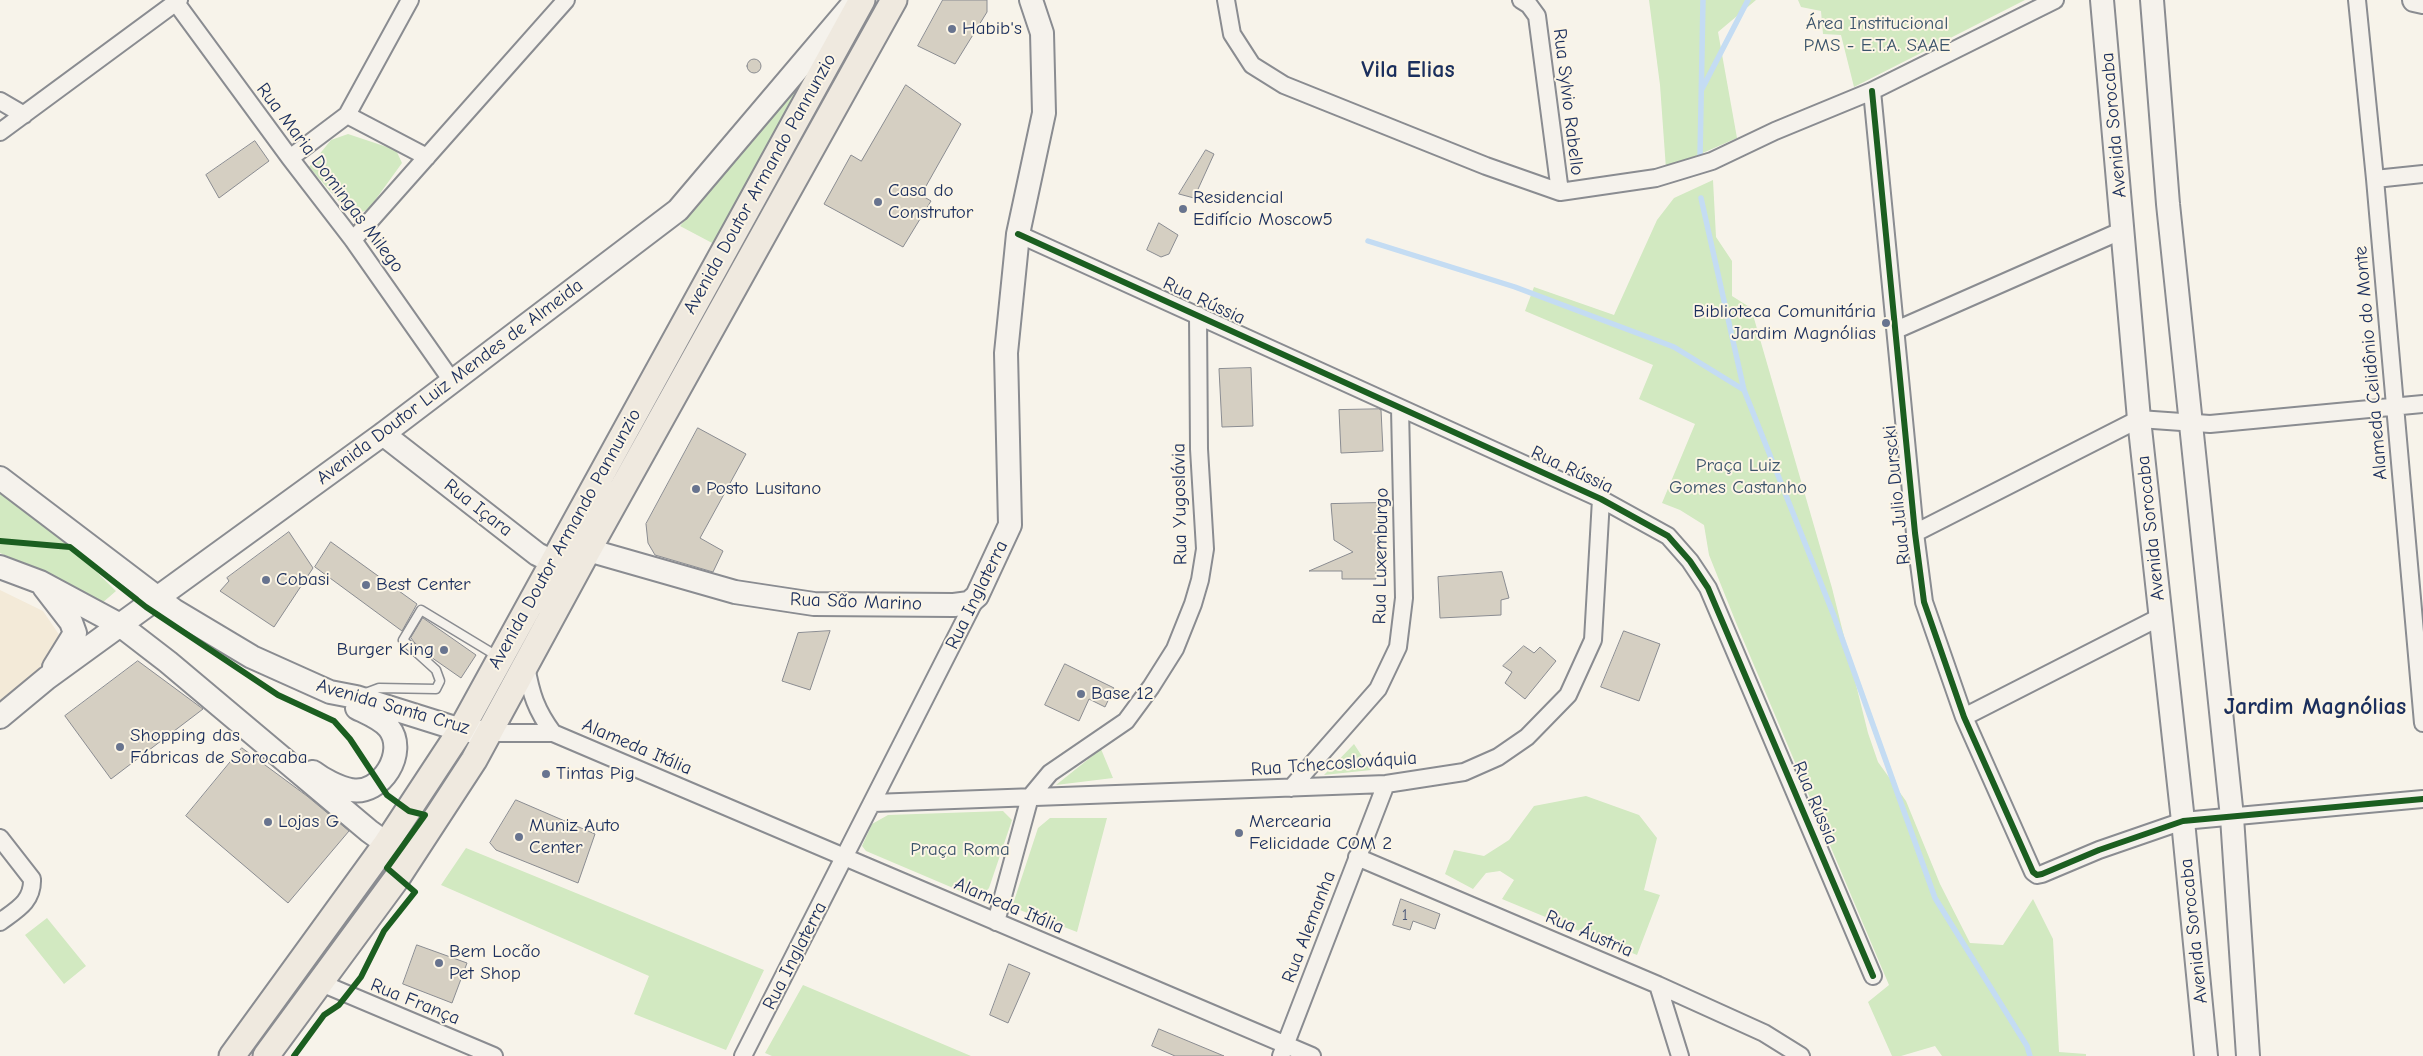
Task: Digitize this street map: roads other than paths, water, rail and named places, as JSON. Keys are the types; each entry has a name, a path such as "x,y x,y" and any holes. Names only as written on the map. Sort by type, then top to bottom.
{"main road":[{"name":"Avenida Doutor Armando Pannunzio","path":"232,1056 386,844 461,730 862,0"},
{"name":"Avenida Doutor Armando Pannunzio","path":"266,1056 321,983 408,860 489,734 584,558 894,0"}],"street":[{"path":"290,158 347,115 410,0"},
{"path":"353,240 566,0"},
{"name":"Avenida Doutor Luiz Mendes de Almeida","path":"0,716 47,678 383,434 678,210 856,0"},
{"name":"Rua Inglaterra","path":"743,1056 874,803 999,554 1010,525 1006,353 1018,234 1044,113 1042,33 1031,0"},
{"path":"1226,0 1232,34 1252,65 1284,85 1486,166 1560,192 1656,178 1687,170 1872,90 2055,0"},
{"name":"Rua Sylvio Rabello","path":"1521,0 1529,5 1537,16 1560,192"},
{"name":"Avenida Sorocaba","path":"2102,0 2140,419 2206,1056"},
{"path":"2152,0 2168,204 2232,817 2248,1056"},
{"name":"Alameda Celidônio do Monte","path":"2357,0 2376,179 2394,406 2417,600 2423,723"},
{"path":"2414,0 2423,2"},
{"path":"0,132 177,1"},
{"name":"Rua Maria Domingas Milego","path":"177,1 290,158 353,240 452,381"},
{"name":"Rua Julio Durscki","path":"1872,90 1915,533 1924,602 1964,717 2037,875 2099,850 2183,821"},
{"path":"0,101 24,115"},
{"path":"347,115 427,157"},
{"path":"2376,179 2423,174"},
{"path":"1896,330 2124,230"},
{"name":"Rua Rússia","path":"1018,234 1601,499 1668,536 1690,561 1708,588 1872,976"},
{"name":"Rua Yugoslávia","path":"996,922 1030,797 1050,773 1126,721 1175,649 1193,604 1200,580 1204,549 1199,449 1198,315"},
{"path":"1915,533 2140,419 2210,424 2423,404"},
{"name":"Rua Luxemburgo","path":"1291,788 1378,689 1398,647 1404,598 1400,408"},
{"name":"Rua Içara","path":"383,434 536,554 553,562 568,566 584,558"},
{"name":"Avenida Santa Cruz","path":"0,478 158,599 252,657 330,692 356,697 461,730 489,734"},
{"name":"Rua Tchecoslováquia","path":"874,803 1386,784 1464,772 1498,756 1527,737 1568,695 1593,640 1601,499"},
{"name":"Rua São Marino","path":"584,558 735,592 814,604 954,605 969,603 977,596"},
{"path":"0,567 40,582 120,625 168,662 386,844 408,860"},
{"path":"40,582 71,622 75,633 47,678"},
{"path":"1964,717 2160,617"},
{"path":"168,662 189,672 319,776 352,790 365,788 377,782 388,772 395,759 393,735 383,722 330,692"},
{"name":"Alameda Itália","path":"526,666 531,694 539,714 553,733"},
{"name":"Alameda Itália","path":"489,734 553,733 996,922 1283,1050 1312,1056"},
{"name":"Rua Alemanha","path":"1283,1050 1386,784"},
{"path":"2183,821 2423,799"},
{"path":"0,838 32,879 32,886 26,902 0,922"},
{"name":"Rua Áustria","path":"1357,857 1658,985 1764,1033 1801,1056"},
{"name":"Rua França","path":"321,983 494,1056"},
{"path":"1658,985 1680,1056"}],"lane":[{"path":"356,697 379,688 436,689 440,682 438,673 403,640 421,610 501,658"}],"waterway":[{"path":"1700,157 1703,0"},
{"path":"1702,89 1748,0"},
{"path":"1701,198 1744,390 1834,616 1935,898 2027,1046 2030,1056"},
{"path":"1368,241 1515,287 1674,347 1744,390"}],"place":[{"name":"Habib's","path":"952,29"},
{"name":"Casa do Construtor","path":"878,202"},
{"name":"Residencial Edifício Moscow5","path":"1183,209"},
{"name":"Biblioteca Comunitária Jardim Magnólias","path":"1886,323"},
{"name":"Posto Lusitano","path":"696,489"},
{"name":"Cobasi","path":"266,580"},
{"name":"Best Center","path":"366,585"},
{"name":"Burger King","path":"444,650"},
{"name":"Base 12","path":"1081,694"},
{"name":"Shopping das Fábricas de Sorocaba","path":"120,747"},
{"name":"Tintas Pig","path":"546,774"},
{"name":"Lojas G","path":"268,822"},
{"name":"Mercearia Felicidade COM 2","path":"1239,833"},
{"name":"Muniz Auto Center","path":"519,837"},
{"name":"Bem Locão Pet Shop","path":"439,963"}],"district":[{"name":"Vila Elias","path":"1408,70"},
{"name":"Jardim Magnólias","path":"2315,707"}],"park label":[{"name":"Área Institucional PMS - E.T.A. SAAE","path":"1877,35"},
{"name":"Praça Luiz Gomes Castanho","path":"1738,477"},
{"name":"Praça Roma","path":"960,850"}]}
